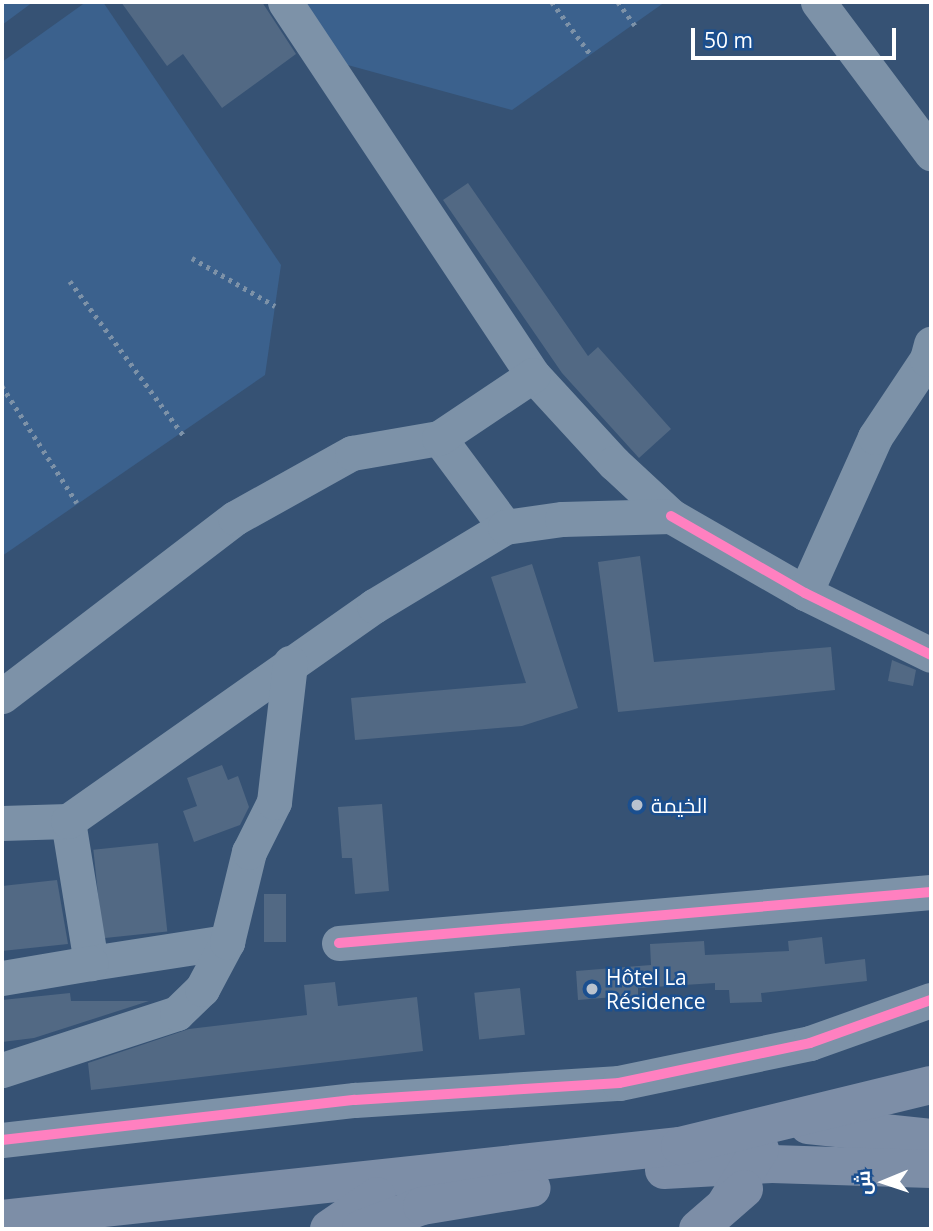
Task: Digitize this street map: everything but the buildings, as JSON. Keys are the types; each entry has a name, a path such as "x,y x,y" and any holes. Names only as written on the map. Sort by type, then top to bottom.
{"main road":[{"path":"218,1198 349,1222 418,1192 680,1146 931,1085"},
{"path":"809,1165 931,1100"},
{"path":"781,1123 931,1138"},
{"path":"712,1217 760,1164 781,1123"},
{"path":"2,1219 218,1198 418,1192 760,1164 931,1169"},
{"path":"418,1192 468,1229"}],"street":[{"path":"285,2 533,375 671,516 805,593 931,655"},
{"path":"818,2 931,153"},
{"path":"805,593 875,437 927,359 931,344"},
{"path":"2,696 234,518 352,453 439,438 533,375"},
{"path":"439,438 505,527"},
{"path":"2,823 68,821 290,663 505,527 562,519 671,516"},
{"path":"2,1070 177,1013 202,989 227,942 249,852 274,802 290,663"},
{"path":"68,821 90,962"},
{"path":"339,943 931,892"},
{"path":"2,978 227,942"},
{"path":"2,1140 355,1100 619,1083 810,1043 931,1000"}],"path":[{"path":"552,2 591,55"},
{"path":"618,2 635,25"},
{"path":"192,258 275,306"},
{"path":"70,281 183,435"},
{"path":"2,386 77,503"}],"water":[{"path":"2,2 33,2 2,25"},
{"path":"86,2 103,2 281,265 265,375 2,556 2,62"},
{"path":"301,2 665,2 512,110 344,64"}],"cycle path":[{"path":"671,516 805,593 931,655"},
{"path":"339,943 931,892"},
{"path":"2,1140 355,1100 619,1083 810,1043 931,1000"}],"place":[{"name":"الخيمة","path":"637,805"},
{"name":"Hôtel La Résidence","path":"592,989"}]}
